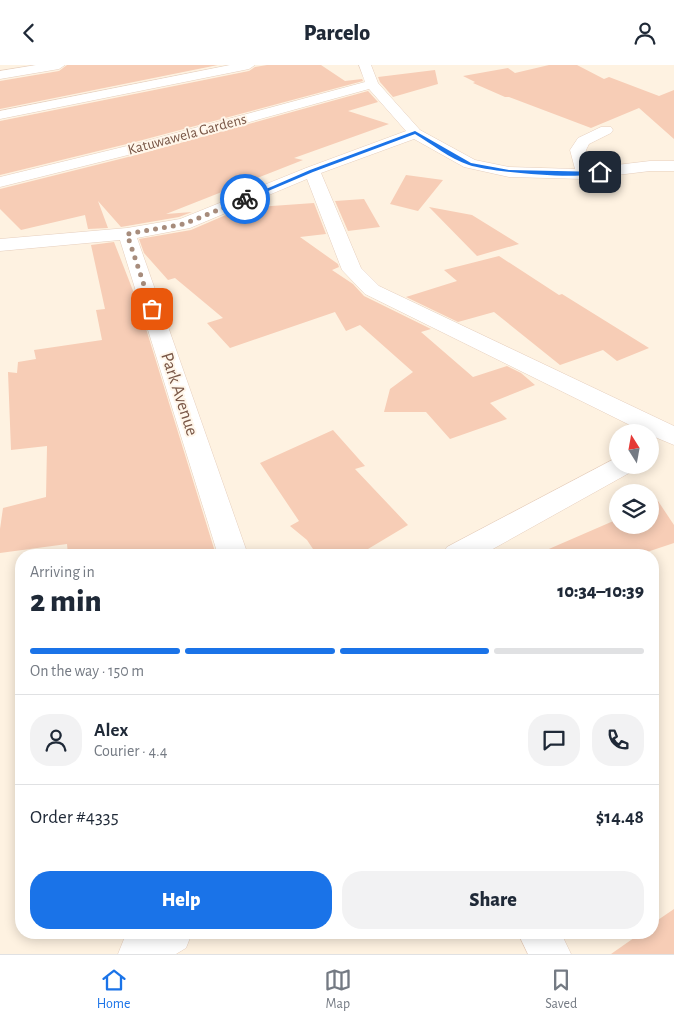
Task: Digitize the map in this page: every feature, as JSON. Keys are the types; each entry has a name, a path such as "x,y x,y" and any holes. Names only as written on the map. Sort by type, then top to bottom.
{"street":[{"path":"0,75 59,65"},
{"path":"0,115 249,65"},
{"path":"364,65 372,84 415,133 470,164 509,172 584,174 650,167 674,167"},
{"name":"Katuwawela Gardens","path":"0,182 372,84"},
{"path":"584,174 578,150 583,141 606,130"},
{"path":"0,245 127,234 184,224 312,171 415,133"},
{"path":"312,171 352,270 372,290 674,436"},
{"name":"Park Avenue","path":"127,234 231,549"},
{"path":"659,444 674,436"},
{"path":"468,549 609,472"},
{"path":"140,954 162,939"},
{"path":"542,939 550,954"}],"building":[{"path":"67,65 218,65 0,109 0,81 59,71"},
{"path":"267,65 321,65 345,81 362,79 363,81 135,142 0,175 0,121 249,71 255,67"},
{"path":"549,65 577,65 604,79 609,77 659,96 674,90 674,139 639,108 591,128 505,97 473,83 475,82 463,76 508,68 515,73"},
{"path":"435,70 438,84 393,97 378,77"},
{"path":"368,91 378,102 348,111 389,124 294,158 303,160 166,214 192,212 179,217 121,227 98,201 108,228 88,229 85,215 21,230 0,209 0,189 144,153"},
{"path":"406,175 443,180 418,211 390,204"},
{"path":"364,199 380,227 348,231 335,201"},
{"path":"314,203 326,234 300,237 338,264 339,267 332,270 353,284 364,296 431,329 421,332 473,377 507,366 521,373 535,385 490,403 507,419 450,439 426,412 384,412 390,389 413,372 360,325 346,331 335,312 230,348 207,323 223,318 175,278 168,280 144,253 139,239 191,230 242,208"},
{"path":"429,207 472,215 519,244 477,256"},
{"path":"114,242 139,306 214,549 67,549 67,544 15,549 15,551 0,553 0,529 3,508 46,497 47,446 11,450 8,372 17,373 18,362 36,359 34,350 102,340 96,310 105,309 91,245"},
{"path":"499,256 559,295 562,294 649,348 617,361 603,350 560,365 494,312 458,322 406,297 457,281 444,270"},
{"path":"333,430 365,466 355,469 408,525 368,549 313,549 307,540 290,526 299,521 260,463"},
{"path":"659,502 674,525 674,543 656,549 549,549 609,523 609,534 659,534"},
{"path":"674,909 674,954 611,954 632,939 659,939 659,919"}],"way so far":[{"path":"152,309 127,234 184,224 245,199"}],"route":[{"path":"245,199 312,171 415,133 470,164 509,172 584,174 600,172"}]}
